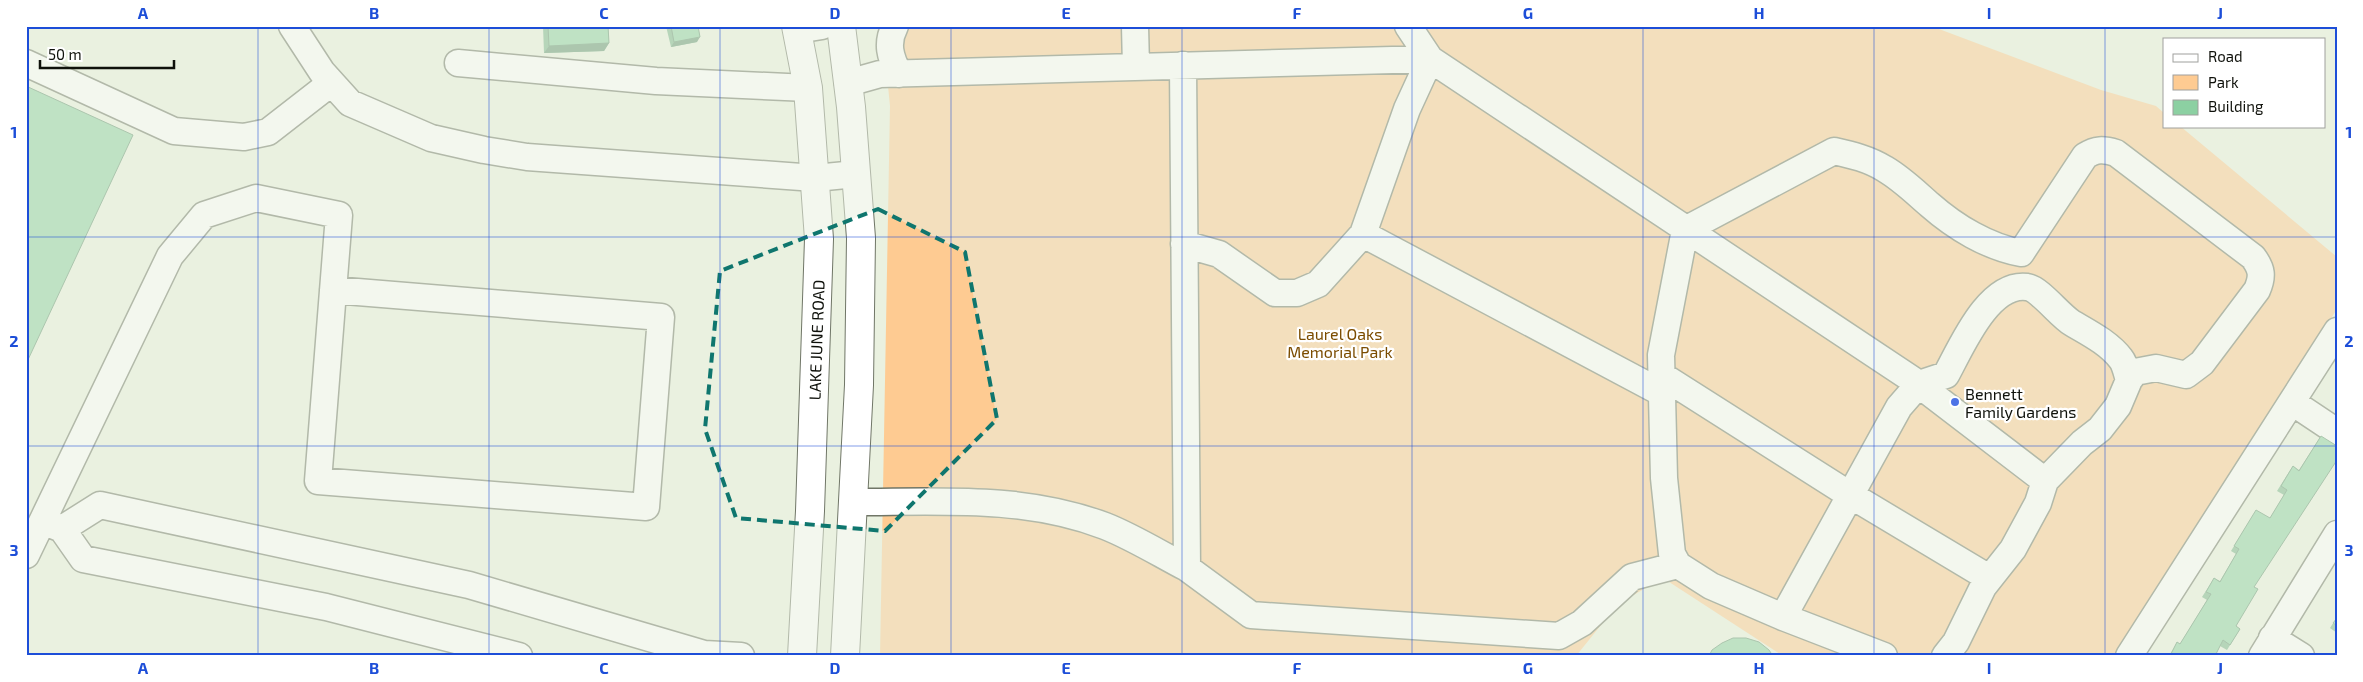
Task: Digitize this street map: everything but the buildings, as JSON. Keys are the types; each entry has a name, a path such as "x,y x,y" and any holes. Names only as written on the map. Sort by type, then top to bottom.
{"main road":[{"path":"840,26 848,83 861,238 859,385 845,656"},
{"name":"LAKE JUNE ROAD","path":"802,656 811,502 819,239 805,28"},
{"path":"808,88 848,83"}],"street":[{"path":"292,26 331,83 350,103 431,138 484,150 527,156 815,178 856,174"},
{"path":"895,26 890,36 890,58 899,74"},
{"path":"1135,26 1136,67"},
{"path":"1408,26 1430,59 1919,384 2045,481"},
{"path":"848,83 880,74 1430,59"},
{"path":"1184,244 1219,254 1275,293 1297,293 1318,284 1363,234 1407,109 1430,59"},
{"path":"26,63 174,130 244,137 268,132 331,83"},
{"path":"458,63 656,81 808,88"},
{"path":"1183,66 1187,568"},
{"path":"1685,230 1834,151 1860,157 1884,168 1969,234 2021,253 2085,156 2095,150 2106,150 2116,153 2253,257 2261,267 2262,279 2257,290 2202,363 2186,374 2156,368 2135,372 2129,380 2118,406 2100,429 2082,443 2045,481 2038,503 2013,549 1983,587 1956,642 1945,656"},
{"path":"26,555 52,525 170,256 204,215 256,198 339,214 333,290 318,481 646,507 661,317 333,290"},
{"path":"1685,230 1661,355 1664,478 1672,554 1678,565 1711,586 1783,617 1884,656"},
{"path":"1363,234 1662,384 1989,578"},
{"path":"1783,617 1849,494 1899,407 1919,384 1946,375 1987,305 2008,290 2028,287 2037,292 2063,317 2101,341 2122,360 2129,380"},
{"path":"2129,656 2337,331"},
{"path":"2292,402 2337,432"},
{"path":"853,502 987,501 1050,510 1106,526 1187,568 1251,615 1559,636 1582,624 1632,576 1678,565"},
{"path":"52,525 100,505 469,585 704,654 741,656"},
{"path":"52,525 83,559 326,607 519,656"},
{"path":"2301,656 2267,647 2334,545"}],"highlighted area":[{"path":"878,209 965,252 997,419 885,531 736,518 705,429 720,271"}],"green space":[{"name":"Laurel Oaks Memorial Park","path":"882,26 1931,26 2101,90 2156,106 2163,112 2163,128 2182,128 2337,257 2337,309 2119,656 1783,656 1663,578 1618,604 1576,656 880,656 890,106"}],"place":[{"name":"Bennett Family Gardens","path":"1955,402"}]}
